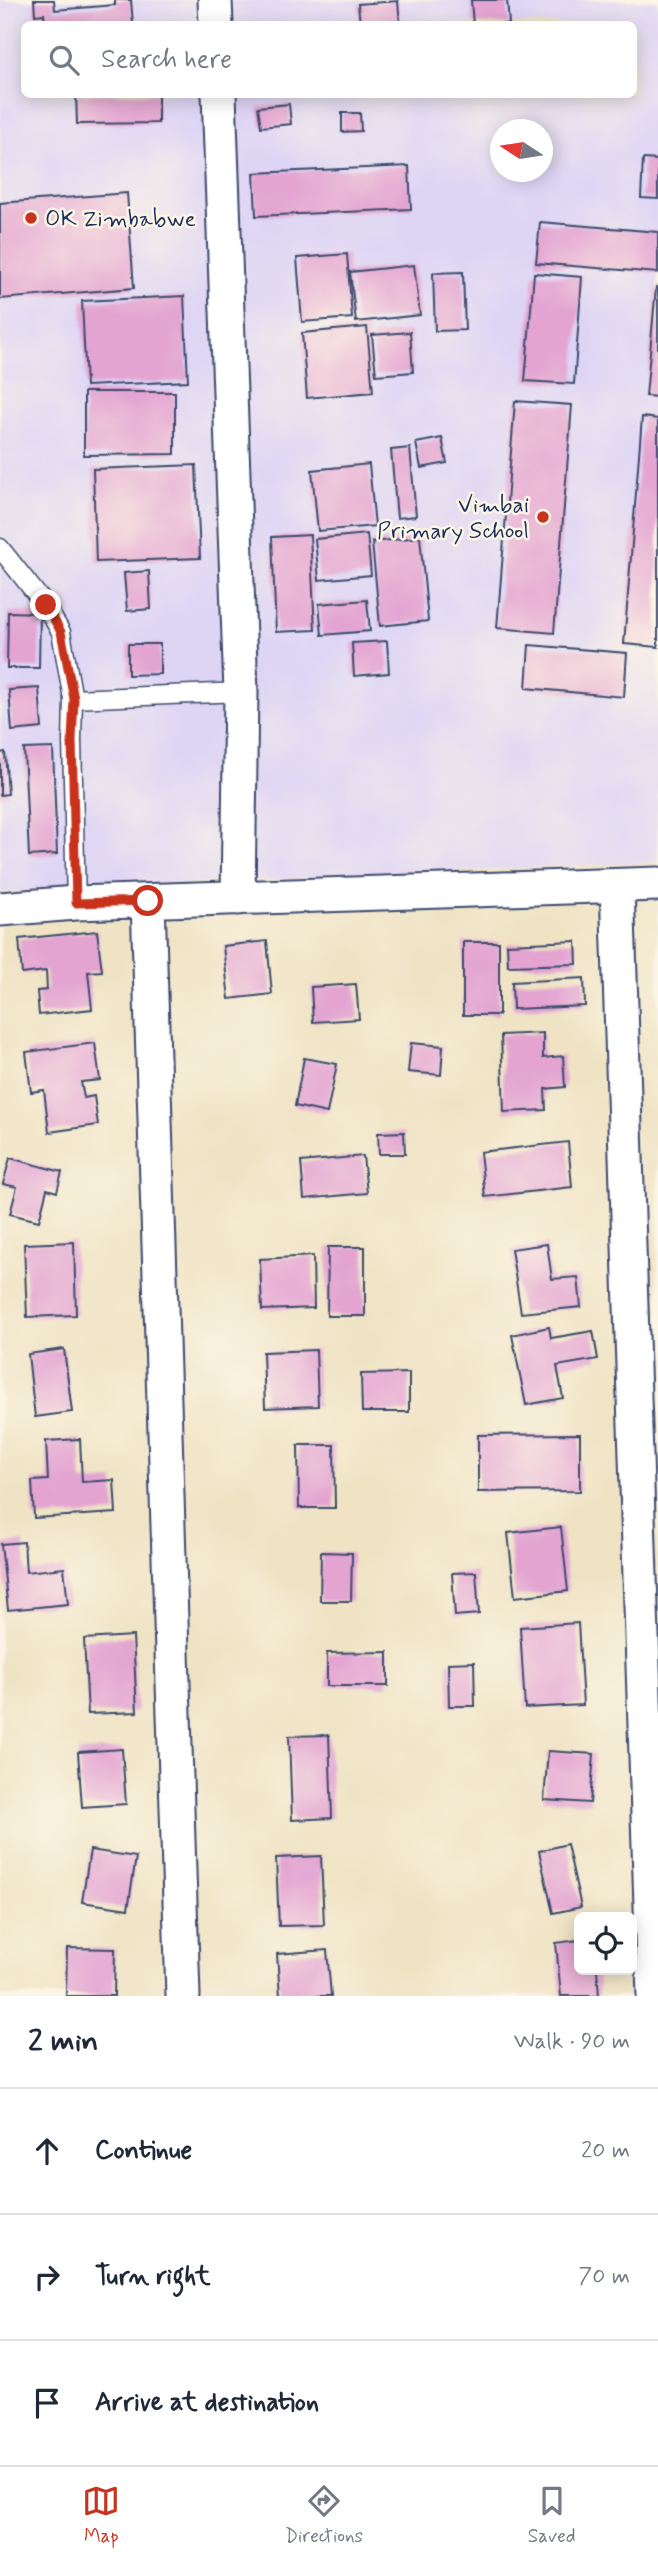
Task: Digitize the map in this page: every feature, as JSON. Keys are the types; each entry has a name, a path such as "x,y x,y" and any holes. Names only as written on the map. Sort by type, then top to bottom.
{"street":[{"path":"215,0 216,21"},
{"path":"219,98 242,691 238,898"},
{"path":"0,909 76,903 658,884"},
{"path":"617,886 654,1996"},
{"path":"148,901 183,1996"}],"lane":[{"path":"0,548 46,605 61,632 74,699 72,740 76,903"},
{"path":"74,699 242,691"}],"shaded area":[{"path":"0,0 658,0 658,862 0,893"}],"building":[{"path":"34,0 54,0 55,10 115,5 115,0 131,0 133,21 45,21 44,14 35,15"},
{"path":"471,0 507,0 509,21 473,21"},
{"path":"398,1 400,21 360,21 358,4"},
{"path":"76,98 158,98 158,123 77,124"},
{"path":"289,104 291,124 261,127 258,107"},
{"path":"342,113 360,113 361,131 342,132"},
{"path":"643,159 658,160 658,199 641,198"},
{"path":"409,166 411,209 256,216 254,173"},
{"path":"127,193 134,288 0,299 0,203"},
{"path":"540,222 658,232 658,273 536,263"},
{"path":"347,254 352,318 302,322 297,258"},
{"path":"414,265 420,315 356,322 350,272"},
{"path":"463,272 465,330 435,331 433,273"},
{"path":"534,273 582,277 574,384 525,381"},
{"path":"656,287 658,288 658,397 646,396"},
{"path":"184,296 188,381 86,386 82,301"},
{"path":"367,327 373,392 307,398 302,333"},
{"path":"410,332 413,372 376,375 372,335"},
{"path":"84,392 175,392 175,454 84,455"},
{"path":"515,401 572,405 554,633 497,628"},
{"path":"642,417 658,419 658,647 624,644"},
{"path":"442,438 447,463 421,468 416,443"},
{"path":"410,448 416,516 397,518 391,450"},
{"path":"369,464 375,526 318,531 312,470"},
{"path":"196,465 200,558 96,562 93,469"},
{"path":"367,534 371,575 319,580 315,539"},
{"path":"310,535 315,630 276,632 272,537"},
{"path":"420,537 428,621 380,626 372,542"},
{"path":"149,571 151,609 127,611 124,573"},
{"path":"367,600 370,631 322,635 319,604"},
{"path":"8,612 40,613 39,668 7,668"},
{"path":"387,641 389,673 354,676 352,643"},
{"path":"128,644 160,644 160,674 128,675"},
{"path":"529,645 627,653 624,697 526,688"},
{"path":"39,688 42,728 12,731 9,690"},
{"path":"53,748 57,854 29,856 24,749"},
{"path":"5,752 8,794 0,795 0,753"},
{"path":"97,931 102,971 88,972 92,1009 39,1015 37,991 47,990 46,971 22,974 19,939"},
{"path":"267,941 272,994 229,999 223,946"},
{"path":"576,941 577,964 508,966 507,944"},
{"path":"463,942 499,942 499,1015 463,1015"},
{"path":"584,978 585,1006 513,1009 512,982"},
{"path":"356,984 359,1019 313,1022 311,987"},
{"path":"543,1033 543,1058 563,1056 565,1087 545,1089 546,1110 504,1112 501,1035"},
{"path":"95,1043 100,1080 81,1082 84,1098 94,1096 98,1125 49,1132 44,1090 31,1092 26,1052"},
{"path":"411,1043 443,1046 441,1075 408,1072"},
{"path":"304,1058 337,1064 327,1113 295,1106"},
{"path":"404,1132 405,1154 379,1154 378,1133"},
{"path":"568,1142 572,1187 485,1197 480,1152"},
{"path":"363,1156 367,1193 304,1199 301,1162"},
{"path":"10,1158 62,1172 57,1192 47,1189 39,1221 10,1214 17,1187 3,1184"},
{"path":"74,1242 76,1315 27,1317 24,1244"},
{"path":"547,1244 552,1279 578,1277 581,1307 521,1313 511,1249"},
{"path":"328,1247 365,1247 365,1316 327,1316"},
{"path":"313,1256 314,1308 262,1310 260,1259"},
{"path":"549,1327 551,1338 593,1331 598,1359 557,1366 563,1398 526,1405 512,1335"},
{"path":"64,1349 72,1412 35,1417 28,1354"},
{"path":"316,1350 318,1406 265,1408 263,1352"},
{"path":"409,1373 409,1412 362,1412 361,1374"},
{"path":"580,1434 580,1491 478,1492 478,1435"},
{"path":"80,1439 82,1482 114,1480 116,1513 34,1518 32,1481 48,1480 46,1441"},
{"path":"298,1445 334,1445 335,1508 299,1508"},
{"path":"561,1527 568,1591 515,1597 508,1533"},
{"path":"24,1542 26,1572 64,1568 68,1604 8,1610 1,1544"},
{"path":"321,1552 352,1553 351,1601 320,1601"},
{"path":"476,1572 479,1614 455,1616 452,1573"},
{"path":"578,1623 583,1705 525,1708 520,1627"},
{"path":"133,1636 137,1712 88,1714 84,1639"},
{"path":"388,1652 388,1686 327,1686 327,1653"},
{"path":"474,1662 475,1706 449,1706 448,1663"},
{"path":"329,1735 332,1818 292,1820 289,1736"},
{"path":"122,1749 126,1804 82,1807 78,1752"},
{"path":"548,1751 594,1754 590,1803 544,1800"},
{"path":"567,1844 581,1907 553,1913 539,1851"},
{"path":"90,1850 136,1857 128,1909 82,1902"},
{"path":"321,1856 324,1925 279,1926 276,1858"},
{"path":"574,1941 574,1975 597,1975 599,1996 561,1996 556,1943"},
{"path":"67,1948 115,1949 114,1996 66,1996"},
{"path":"327,1950 331,1996 280,1996 277,1954"}],"place":[{"name":"OK Zimbabwe","path":"31,218"},
{"name":"Vimbai Primary School","path":"543,517"}],"route":[{"path":"46,605 61,632 74,699 72,740 76,903 148,901"}]}
